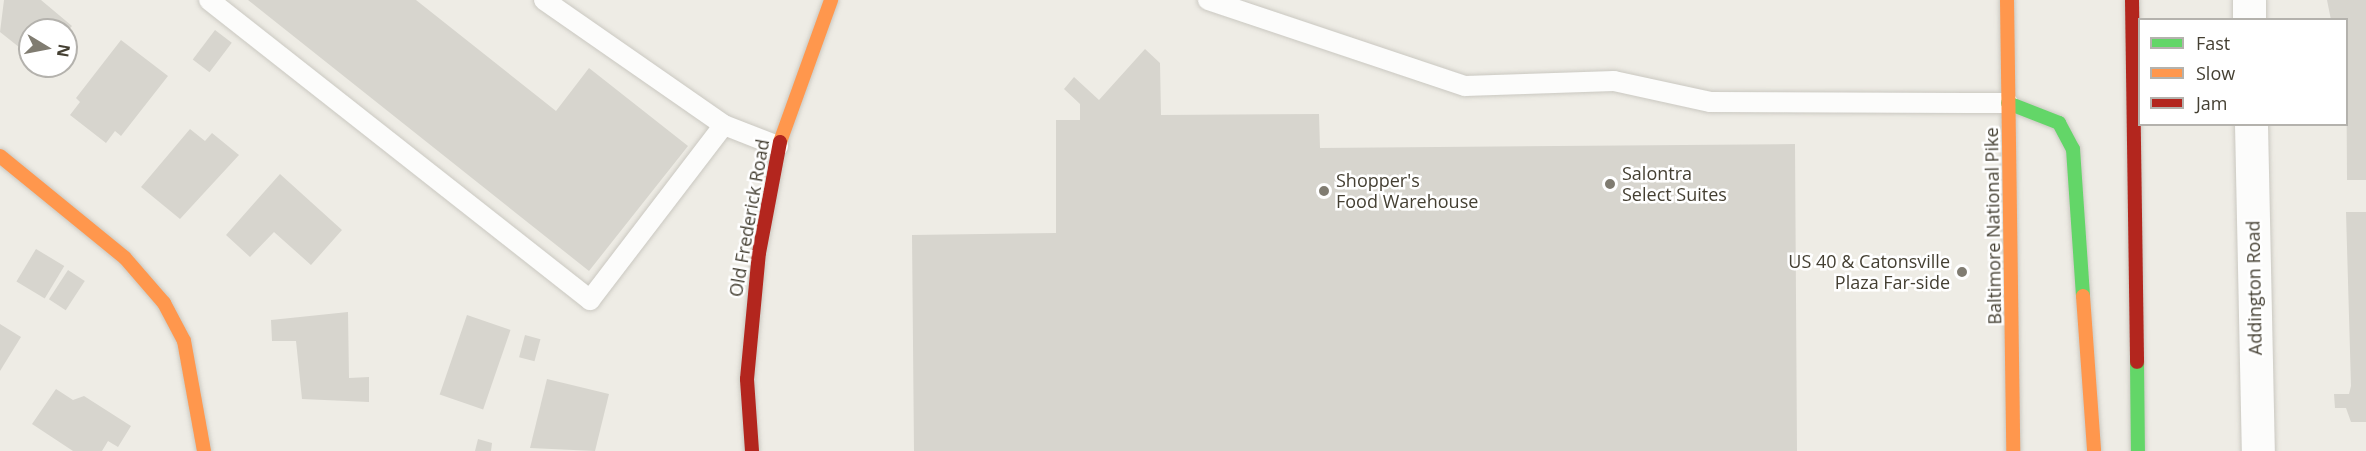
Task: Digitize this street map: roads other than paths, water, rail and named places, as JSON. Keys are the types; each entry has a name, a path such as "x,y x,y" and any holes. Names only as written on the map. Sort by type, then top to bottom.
{"main road":[{"name":"Old Frederick Road","path":"752,451 749,317 778,146 831,0"},
{"name":"Baltimore National Pike","path":"2007,0 2013,451"},
{"path":"2132,0 2138,451"},
{"path":"2008,103 2058,123 2073,149 2094,451"},
{"path":"0,156 125,258 164,303 184,341 204,451"}],"street":[{"path":"2249,0 2249,18"},
{"name":"Addington Road","path":"2251,126 2258,451"}],"lane":[{"path":"210,0 590,300 724,125"},
{"path":"544,0 724,125 778,146"},
{"path":"1208,0 1465,86 1614,81 1710,102 1930,99 2008,103"}],"place":[{"name":"Salontra Select Suites","path":"1610,184"},
{"name":"Shopper's Food Warehouse","path":"1324,191"},
{"name":"US 40 & Catonsville Plaza Far-side","path":"1962,272"}]}
